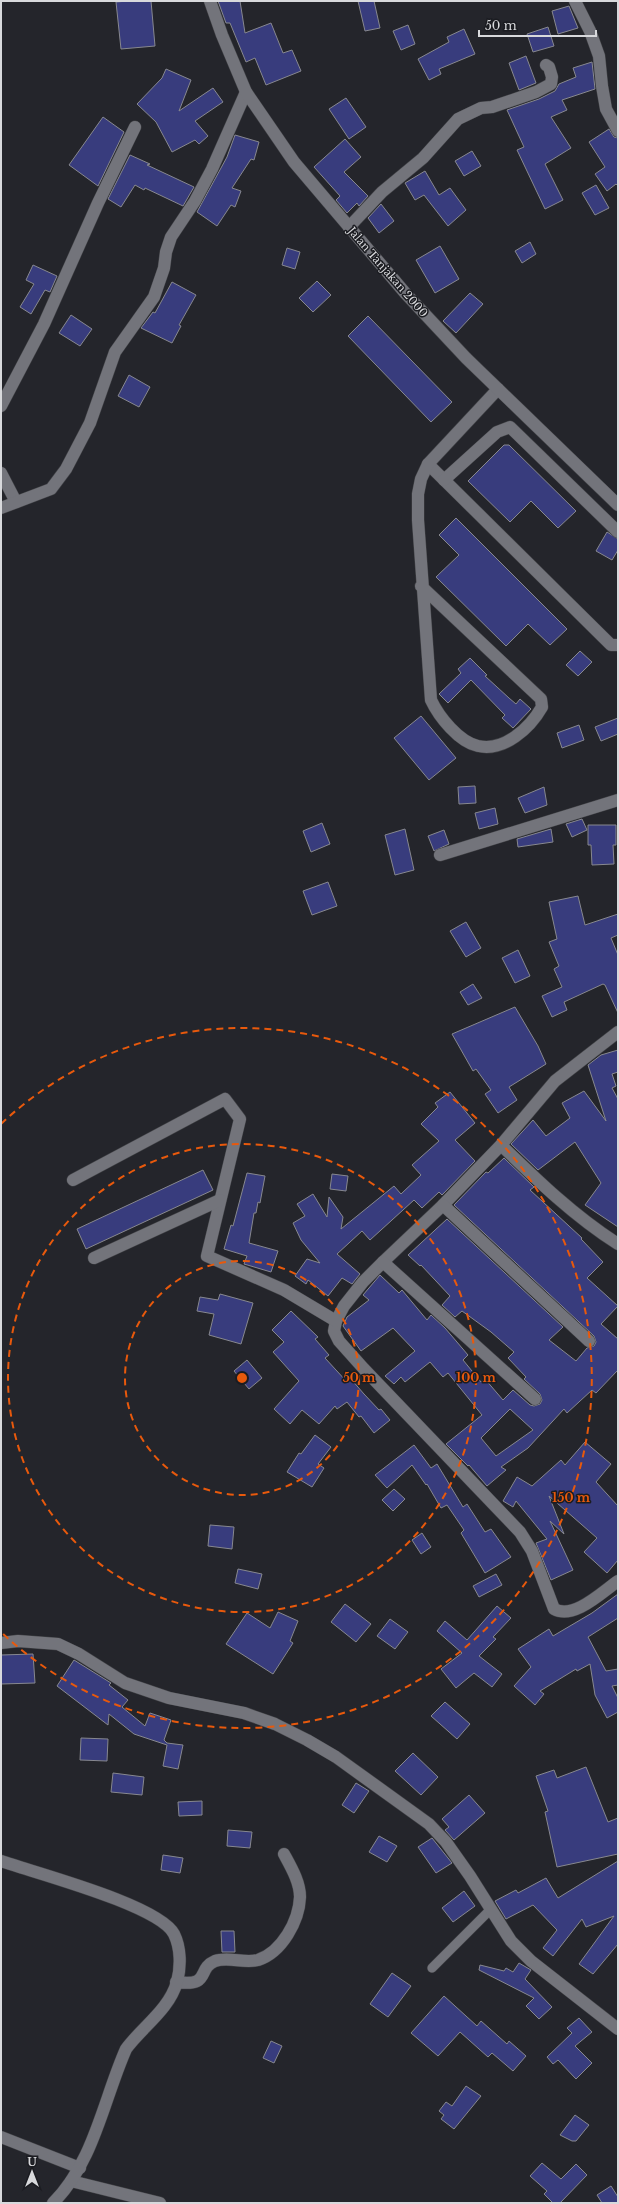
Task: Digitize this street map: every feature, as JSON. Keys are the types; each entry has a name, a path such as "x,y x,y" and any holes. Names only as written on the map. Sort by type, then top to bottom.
{"street":[{"name":"Jalan Tanjakan 2000","path":"210,1 222,35 246,92 294,162 424,314 498,390 618,505"},
{"path":"575,1 590,31 599,56 606,110 618,131"},
{"path":"349,227 382,192 423,158 458,119 481,108 492,107 536,92 551,84 552,77 549,67 546,65"},
{"path":"1,508 51,489 77,450 90,423 115,352 154,297 163,273 166,252 171,237 195,201 212,169 246,92"},
{"path":"1,406 44,324 98,203 135,126"},
{"path":"421,586 540,699 542,707 526,729 506,741 490,747 478,746 463,740 435,708 431,700 421,586 418,494 421,479 428,464 498,390"},
{"path":"444,480 498,432 510,427 618,532"},
{"path":"428,464 611,645 618,645"},
{"path":"1,473 16,502"},
{"path":"440,855 618,800"},
{"path":"618,1032 555,1081 501,1145 443,1206 362,1282 336,1321 334,1331 339,1341 439,1450 520,1532 532,1551 554,1609 566,1613 576,1610 618,1581"},
{"path":"73,1180 225,1099 240,1119 207,1256 284,1290 336,1321"},
{"path":"501,1145 557,1198 618,1244"},
{"path":"94,1258 220,1200"},
{"path":"443,1206 588,1341"},
{"path":"383,1262 535,1400"},
{"path":"1,1643 18,1641 58,1644 79,1654 125,1683 169,1698 244,1713 274,1724 307,1740 370,1780 429,1824 446,1842 511,1941 531,1960 618,2029"},
{"path":"176,1982 189,1984 198,1982 214,1962 223,1960 258,1960 281,1944 296,1915 300,1896 296,1878 284,1854"},
{"path":"1,1861 105,1895 146,1913 162,1923 173,1933 179,1948 176,1982 167,2004 137,2033 126,2049 80,2168 53,2203"},
{"path":"1,2137 80,2168"},
{"path":"71,2181 156,2202"}],"lane":[{"path":"432,1968 490,1910"}],"building":[{"path":"151,1 155,46 121,49 116,2"},
{"path":"218,1 240,1 245,33 271,23 283,53 292,50 301,71 266,85 255,58 246,62 230,23 226,23"},
{"path":"358,1 374,1 380,28 365,31"},
{"path":"569,6 578,28 558,34 552,11"},
{"path":"408,25 415,44 401,50 393,31"},
{"path":"548,27 554,46 533,52 527,34"},
{"path":"464,29 475,54 439,69 441,74 429,80 418,59 449,42 447,37"},
{"path":"526,56 536,83 519,90 509,63"},
{"path":"592,62 595,89 562,100 567,110 551,117 571,148 545,164 563,200 545,209 517,150 524,147 507,110 539,99 555,91 559,84 576,77 573,68"},
{"path":"166,69 191,80 179,111 213,88 223,102 195,121 208,136 199,144 195,140 172,152 156,122 137,104 162,78"},
{"path":"346,98 366,127 349,139 329,109"},
{"path":"103,117 124,132 98,186 69,165"},
{"path":"609,129 614,137 618,138 618,186 616,184 607,191 595,174 605,167 589,142"},
{"path":"235,135 259,142 254,160 251,159 232,188 241,191 235,207 231,205 217,226 197,212 227,157"},
{"path":"345,139 361,157 344,172 368,196 359,206 357,203 347,213 336,200 340,196 314,167"},
{"path":"472,151 481,166 464,176 455,161"},
{"path":"130,155 150,164 147,165 194,187 183,206 145,188 144,190 135,185 121,207 108,199"},
{"path":"425,171 439,195 450,188 466,210 448,226 424,195 415,200 405,183"},
{"path":"596,185 609,208 595,215 582,193"},
{"path":"381,204 394,221 379,233 368,218"},
{"path":"530,242 536,254 522,263 515,251"},
{"path":"440,246 459,279 435,293 416,260"},
{"path":"287,248 300,252 295,269 282,265"},
{"path":"33,265 57,276 50,292 45,290 31,314 20,307 34,284 26,280"},
{"path":"317,281 331,295 313,312 299,298"},
{"path":"172,282 196,295 179,325 181,326 172,343 141,328 153,312 155,313"},
{"path":"470,293 483,304 456,333 443,321"},
{"path":"71,315 92,329 80,346 59,333"},
{"path":"368,316 452,402 431,422 348,336"},
{"path":"129,375 150,387 139,407 118,396"},
{"path":"504,445 509,445 576,511 558,528 531,501 510,522 468,481"},
{"path":"456,518 567,629 550,645 528,624 506,646 436,577 459,555 439,535"},
{"path":"607,532 618,539 618,550 612,560 596,551"},
{"path":"580,651 592,662 578,676 566,665"},
{"path":"470,658 487,675 485,676 516,704 520,699 531,709 513,728 502,718 505,715 471,680 448,703 439,694 461,673 458,669"},
{"path":"421,716 456,758 429,780 394,738"},
{"path":"618,718 618,734 601,741 595,727"},
{"path":"579,725 584,740 562,748 557,733"},
{"path":"475,786 476,803 459,804 458,787"},
{"path":"544,787 547,805 525,813 518,798"},
{"path":"495,808 498,824 479,829 475,813"},
{"path":"582,819 587,830 572,837 566,824"},
{"path":"322,823 330,844 311,852 303,831"},
{"path":"588,825 616,825 616,845 613,845 614,864 592,865 591,845 588,845"},
{"path":"405,829 414,870 395,875 385,835"},
{"path":"551,829 553,842 518,847 517,839"},
{"path":"444,830 449,844 434,851 428,836"},
{"path":"328,882 337,906 312,915 303,891"},
{"path":"578,896 585,925 618,914 618,935 611,938 618,955 618,1013 605,985 603,984 564,1002 567,1010 552,1017 542,996 562,987 554,969 559,966 549,942 557,939 549,902"},
{"path":"466,922 481,948 466,957 450,931"},
{"path":"518,950 530,976 515,983 502,958"},
{"path":"473,984 482,998 468,1005 460,992"},
{"path":"515,1007 538,1046 546,1064 509,1087 517,1100 498,1113 485,1094 491,1090 476,1069 473,1071 452,1034"},
{"path":"618,1050 618,1072 612,1074 616,1086 612,1088 618,1099 618,1227 585,1205 601,1183 575,1142 538,1170 511,1144 533,1120 546,1136 570,1118 562,1103 584,1091 606,1121 588,1065 601,1055"},
{"path":"450,1092 475,1123 455,1140 475,1161 442,1195 439,1192 422,1208 414,1200 370,1240 362,1231 337,1254 360,1274 352,1284 342,1278 328,1296 308,1280 306,1284 295,1276 307,1259 320,1263 301,1240 293,1223 305,1216 297,1204 313,1194 327,1217 329,1197 343,1217 341,1229 394,1186 401,1194 421,1175 412,1165 439,1141 421,1124 438,1107 435,1103"},
{"path":"504,1158 534,1187 530,1190 582,1238 581,1239 603,1262 587,1278 618,1306 601,1324 618,1339 618,1370 596,1393 592,1390 567,1413 564,1409 528,1448 501,1467 506,1470 487,1486 469,1465 468,1466 446,1444 482,1415 448,1373 443,1377 430,1362 405,1382 401,1377 394,1384 385,1376 415,1351 393,1328 361,1351 343,1326 347,1317 369,1300 363,1295 380,1275 399,1293 402,1290 427,1320 431,1315 445,1328 468,1355 463,1360 481,1382 485,1379 503,1400 513,1390 530,1405 534,1406 540,1404 542,1400 540,1394 524,1379 526,1377 508,1358 514,1352 491,1332 462,1311 455,1317 442,1305 450,1296 421,1265 420,1266 408,1255 447,1219 563,1327 549,1340 576,1361 587,1348 594,1346 596,1342 594,1336 454,1205 486,1172 488,1173","holes":["510,1409 533,1430 496,1456 481,1438"]},
{"path":"203,1170 213,1190 86,1249 77,1229"},
{"path":"247,1173 265,1176 260,1203 258,1202 256,1213 254,1213 249,1243 278,1251 271,1272 244,1264 247,1256 224,1249 231,1225 233,1226"},
{"path":"332,1174 348,1176 346,1191 330,1189"},
{"path":"220,1294 253,1303 241,1344 209,1335 214,1314 197,1311 200,1297 218,1300"},
{"path":"291,1311 318,1337 315,1339 329,1355 325,1358 347,1382 351,1379 390,1420 374,1433 361,1416 359,1417 347,1402 337,1409 335,1406 319,1424 302,1410 290,1424 274,1409 299,1381 273,1352 284,1342 272,1330"},
{"path":"247,1360 262,1378 249,1389 234,1371"},
{"path":"315,1435 331,1447 318,1464 324,1468 312,1487 287,1472 299,1453 301,1454"},
{"path":"585,1442 611,1464 596,1482 618,1506 618,1560 607,1573 584,1552 597,1538 549,1496 564,1534 550,1521 573,1570 551,1580 536,1543 547,1539 516,1501 513,1507 503,1501 517,1477 532,1486 561,1460 565,1465"},
{"path":"414,1445 431,1468 437,1464 463,1507 467,1504 485,1532 491,1529 511,1557 485,1573 461,1533 464,1530 447,1505 441,1508 427,1484 426,1485 412,1465 387,1488 375,1475"},
{"path":"394,1489 405,1499 393,1511 382,1500"},
{"path":"210,1525 234,1527 232,1549 208,1546"},
{"path":"422,1533 431,1547 421,1554 412,1540"},
{"path":"238,1569 262,1574 258,1589 235,1583"},
{"path":"496,1574 502,1585 479,1597 473,1586"},
{"path":"618,1594 618,1618 588,1637 606,1671 618,1669 618,1685 612,1686 618,1698 618,1712 607,1718 595,1695 590,1664 577,1671 576,1669 540,1691 544,1694 535,1705 514,1686 531,1667 518,1649 549,1629 553,1636 592,1613"},
{"path":"345,1604 371,1624 356,1642 331,1622"},
{"path":"497,1606 511,1618 493,1637 496,1639 479,1656 502,1674 492,1687 474,1673 456,1688 441,1669 462,1653 437,1631 445,1621 467,1640"},
{"path":"278,1612 298,1621 290,1641 293,1643 273,1674 226,1644 247,1613 270,1628"},
{"path":"390,1619 408,1632 395,1649 377,1636"},
{"path":"33,1654 35,1683 1,1684 1,1655"},
{"path":"74,1660 111,1683 109,1685 128,1700 122,1707 145,1726 150,1713 171,1720 164,1740 167,1743 183,1745 178,1769 163,1766 167,1745 134,1734 109,1714 108,1725 57,1686"},
{"path":"445,1702 470,1724 457,1739 431,1716"},
{"path":"81,1738 108,1739 107,1761 80,1760"},
{"path":"413,1753 438,1777 421,1795 395,1771"},
{"path":"586,1767 608,1822 618,1818 618,1854 557,1867 545,1812 548,1811 536,1776 554,1770 557,1778"},
{"path":"113,1773 144,1777 142,1795 111,1792"},
{"path":"356,1783 369,1791 354,1813 342,1805"},
{"path":"469,1795 485,1813 454,1840 445,1830 449,1827 442,1819"},
{"path":"202,1801 202,1815 179,1816 178,1802"},
{"path":"228,1830 252,1832 250,1848 227,1846"},
{"path":"379,1836 397,1846 387,1862 369,1852"},
{"path":"432,1838 452,1863 436,1873 418,1847"},
{"path":"163,1855 183,1858 180,1873 161,1870"},
{"path":"618,1861 618,1944 593,1974 579,1964 614,1916 586,1927 582,1919 553,1956 543,1948 557,1930 533,1905 506,1919 495,1901 516,1890 518,1893 546,1878 558,1898"},
{"path":"464,1891 475,1906 453,1922 442,1908"},
{"path":"221,1931 234,1931 235,1952 222,1952"},
{"path":"519,1963 531,1970 525,1979 552,2007 539,2019 526,2006 534,1998 479,1970 480,1965 504,1971 506,1968 513,1972"},
{"path":"392,1973 411,1986 388,2017 370,2004"},
{"path":"444,1996 477,2026 481,2021 507,2044 509,2041 526,2056 513,2071 492,2053 488,2057 460,2032 438,2056 411,2033"},
{"path":"579,2018 592,2032 575,2046 592,2063 576,2079 558,2060 553,2064 547,2057 572,2033 567,2028"},
{"path":"271,2041 282,2046 274,2063 263,2058"},
{"path":"466,2086 481,2096 454,2129 441,2119 444,2115 439,2111 446,2102 452,2106"},
{"path":"575,2115 589,2125 576,2141 572,2141 560,2135"},
{"path":"542,2163 561,2179 576,2164 587,2175 560,2203 553,2203 544,2194 547,2191 530,2176"},
{"path":"611,2186 618,2197 618,2203 602,2203 597,2195"}]}
